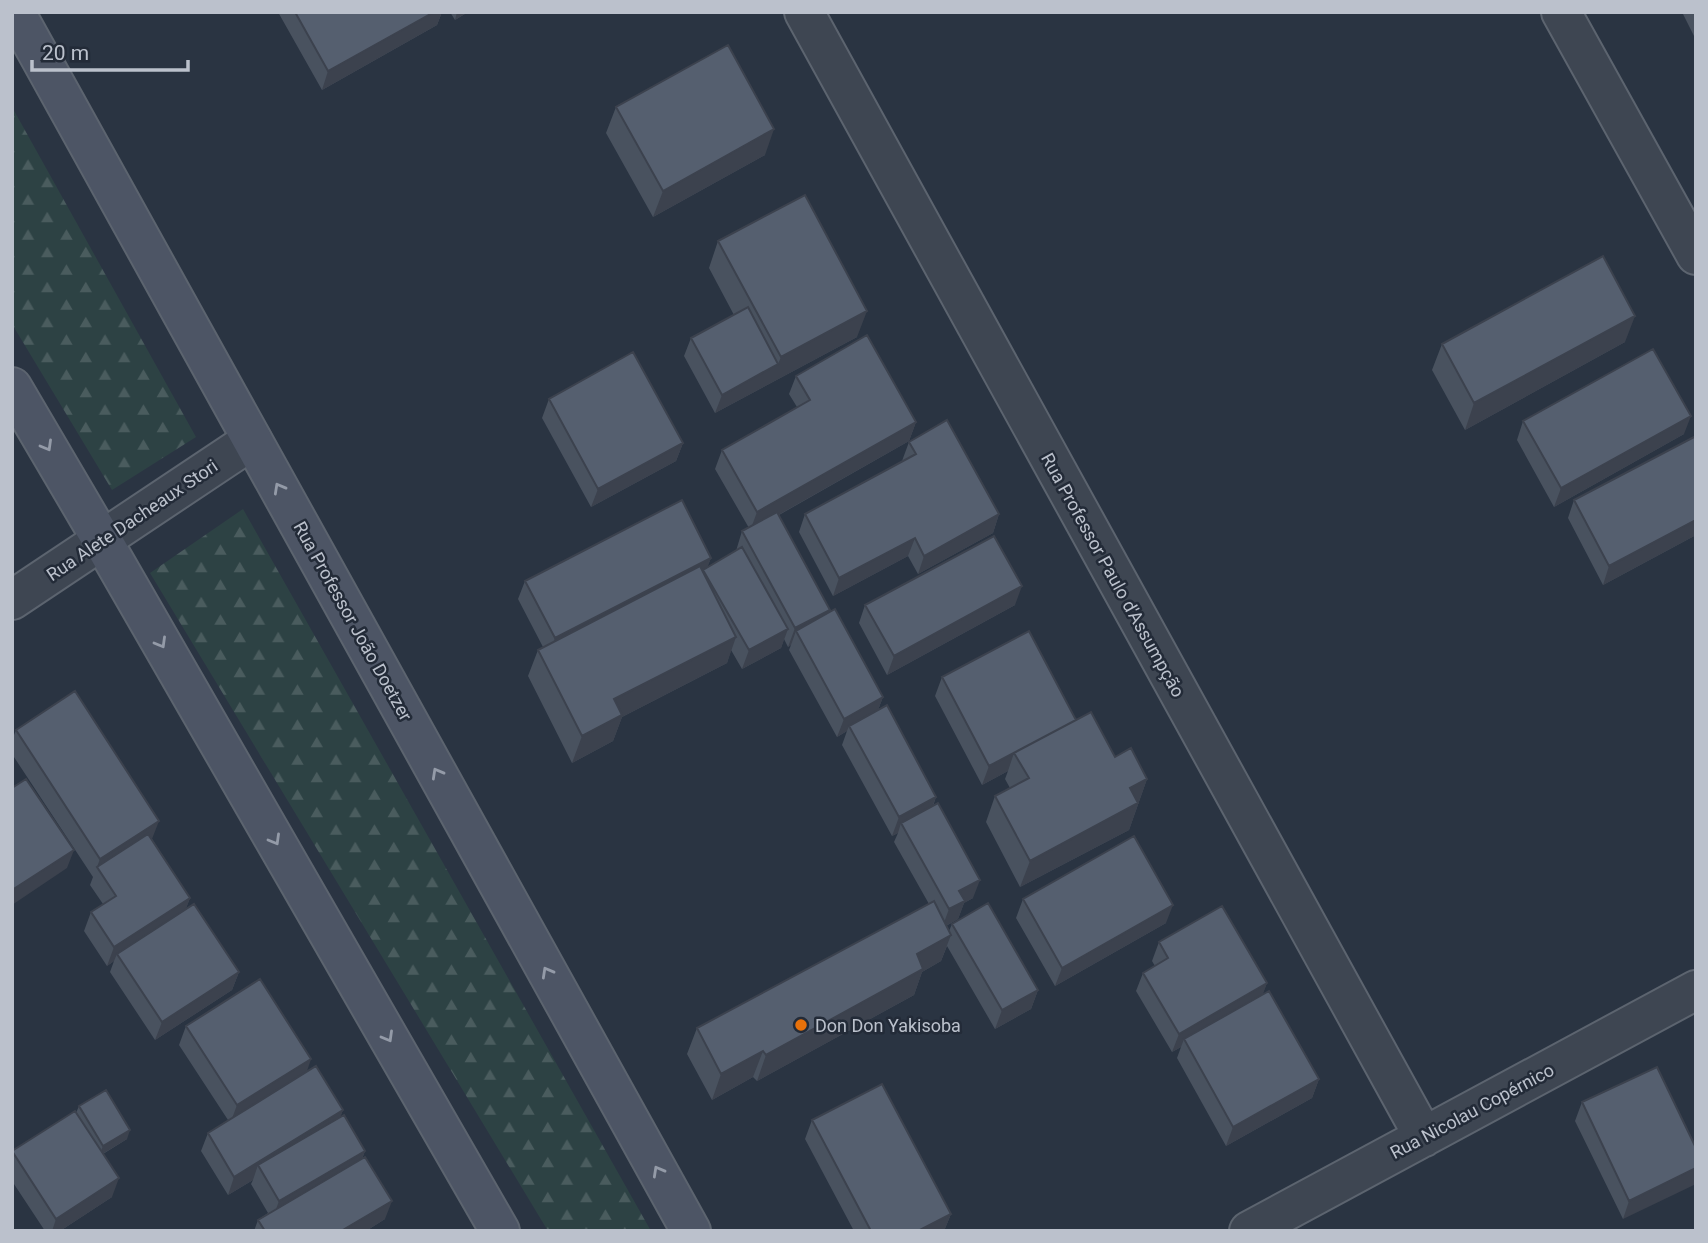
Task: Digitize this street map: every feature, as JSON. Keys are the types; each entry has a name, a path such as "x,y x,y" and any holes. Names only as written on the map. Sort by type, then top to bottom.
{"main road":[{"name":"Rua Professor João Doetzer","path":"15,12 691,1231"},
{"path":"12,387 500,1231"}],"street":[{"name":"Rua Professor Paulo d'Assumpção","path":"804,12 1424,1137"},
{"path":"1561,12 1696,255"},
{"name":"Rua Alete Dacheaux Stori","path":"12,600 252,440"},
{"name":"Rua Nicolau Copérnico","path":"1249,1231 1696,990"}],"green space":[{"path":"12,107 196,437 112,490 12,324"},
{"path":"243,509 651,1231 548,1231 150,573"}],"building":[{"path":"295,12 434,12 328,71"},
{"path":"728,45 774,129 663,191 616,107"},
{"path":"805,195 867,311 781,357 718,241"},
{"path":"1603,256 1635,316 1474,403 1442,344"},
{"path":"748,307 778,364 722,395 691,338"},
{"path":"867,335 916,422 757,512 722,450 810,400 796,376"},
{"path":"1653,349 1691,416 1561,488 1523,421"},
{"path":"633,352 683,443 598,489 549,399"},
{"path":"947,420 999,514 924,556 915,538 839,578 805,514 916,454 909,442"},
{"path":"1696,436 1696,520 1609,566 1574,500"},
{"path":"682,500 711,558 555,638 525,581"},
{"path":"777,512 830,610 795,628 742,531"},
{"path":"994,536 1022,586 894,656 865,605"},
{"path":"742,547 788,629 749,650 703,570"},
{"path":"700,566 736,637 614,699 622,715 582,736 538,650"},
{"path":"835,609 883,697 844,719 796,631"},
{"path":"1029,631 1076,720 989,766 942,677"},
{"path":"75,691 159,821 100,859 16,730"},
{"path":"887,705 936,797 899,817 849,726"},
{"path":"1091,712 1115,757 1131,748 1147,779 1130,788 1138,803 1030,861 995,796 1029,778 1014,753"},
{"path":"26,779 74,850 12,890 12,788"},
{"path":"938,803 980,880 959,891 965,901 949,909 901,823"},
{"path":"148,834 190,898 114,947 91,912 116,896 97,867"},
{"path":"1134,836 1173,905 1062,968 1023,899"},
{"name":"Don Don Yakisoba","path":"934,901 951,935 917,954 923,969 766,1055 763,1051 721,1074 697,1028"},
{"path":"988,903 1038,990 1002,1010 952,924"},
{"path":"194,904 239,972 162,1022 117,954"},
{"path":"1222,906 1267,983 1179,1034 1143,973 1168,958 1159,942"},
{"path":"260,979 311,1059 237,1105 186,1026"},
{"path":"1269,991 1319,1079 1233,1127 1184,1039"},
{"path":"316,1066 343,1110 234,1177 208,1133"},
{"path":"1657,1067 1696,1148 1696,1168 1629,1201 1582,1102"},
{"path":"882,1084 951,1214 918,1231 871,1231 812,1120"},
{"path":"106,1090 130,1130 103,1146 79,1106"},
{"path":"75,1111 119,1178 56,1219 12,1151"},
{"path":"344,1115 365,1151 279,1201 258,1165"},
{"path":"365,1157 392,1201 341,1231 265,1231 258,1220"}],"place":[{"name":"Don Don Yakisoba","path":"801,1025"}]}
